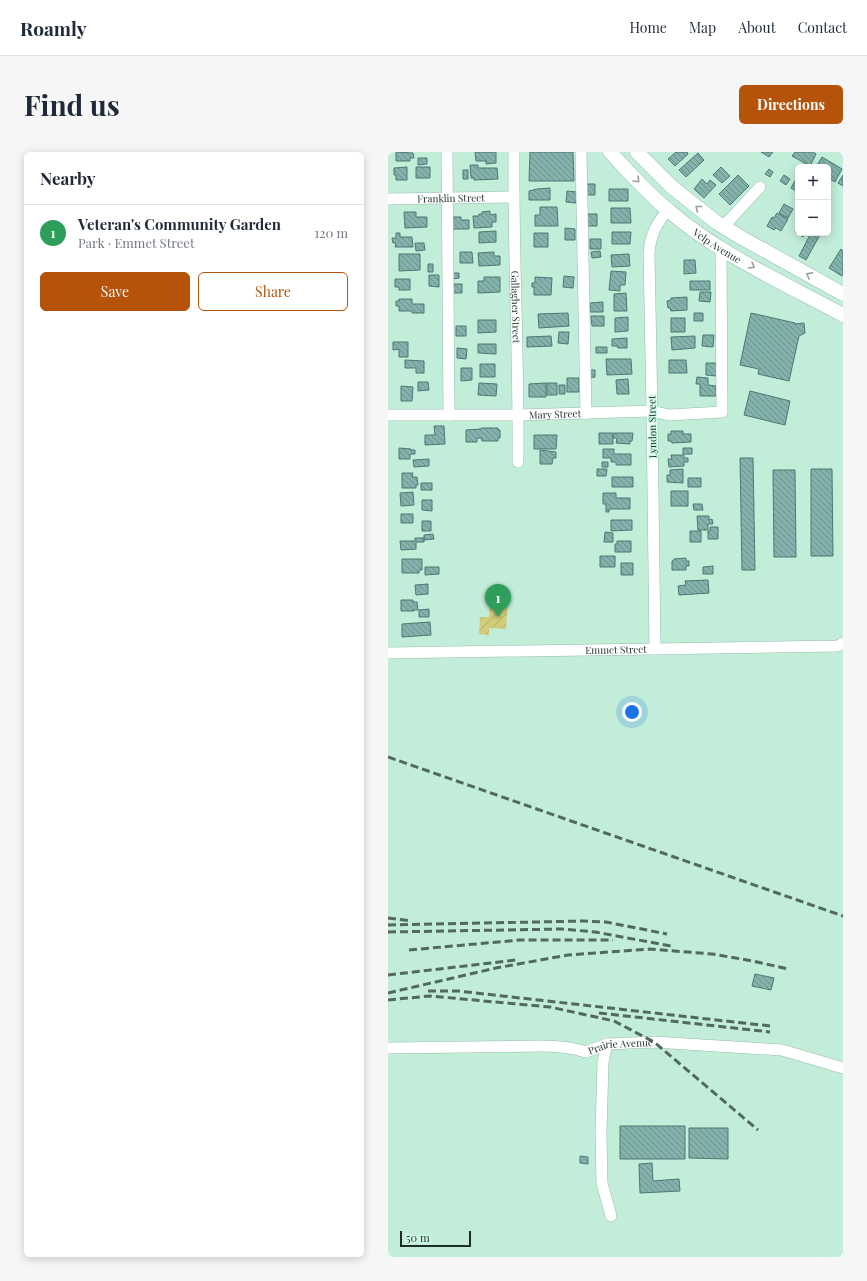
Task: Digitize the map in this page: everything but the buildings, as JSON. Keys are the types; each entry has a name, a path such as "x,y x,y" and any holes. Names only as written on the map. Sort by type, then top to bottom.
{"main road":[{"name":"Velp Avenue","path":"610,152 668,210 705,238 764,273 843,315"},
{"name":"Velp Avenue","path":"637,152 672,187 723,227 843,294"}],"street":[{"path":"447,152 446,198 449,415"},
{"name":"Gallagher Street","path":"514,152 518,462"},
{"path":"580,152 586,414"},
{"path":"723,227 760,187"},
{"name":"Franklin Street","path":"388,199 514,197"},
{"name":"Lyndon Street","path":"655,649 652,411 648,254 649,244 654,230 668,210"},
{"name":"Mary Street","path":"388,415 586,414 652,411 669,415 722,412 721,248"},
{"name":"Emmet Street","path":"388,653 838,646 843,643"},
{"name":"Prairie Avenue","path":"388,1048 541,1046 578,1049 586,1052 607,1044 654,1042 782,1050 843,1068"},
{"path":"607,1044 603,1062 601,1133 602,1183 611,1216"}],"shaded area":[{"path":"490,599 508,600 506,629 489,628 489,635 479,634 480,617 489,617"}],"railway":[{"path":"388,757 843,916"},
{"path":"388,918 411,921"},
{"path":"388,925 583,921 606,922 667,934"},
{"path":"388,932 562,929 595,932 671,946"},
{"path":"409,950 520,940 613,940"},
{"path":"388,993 496,968 568,955 650,949 712,954 788,969"},
{"path":"388,975 516,960"},
{"path":"428,991 458,991 770,1026"},
{"path":"388,1000 430,996 550,1007 614,1021 654,1042 758,1130"},
{"path":"599,1013 770,1032"}],"place":[{"name":"Veteran's Community Garden","path":"498,617"}]}
